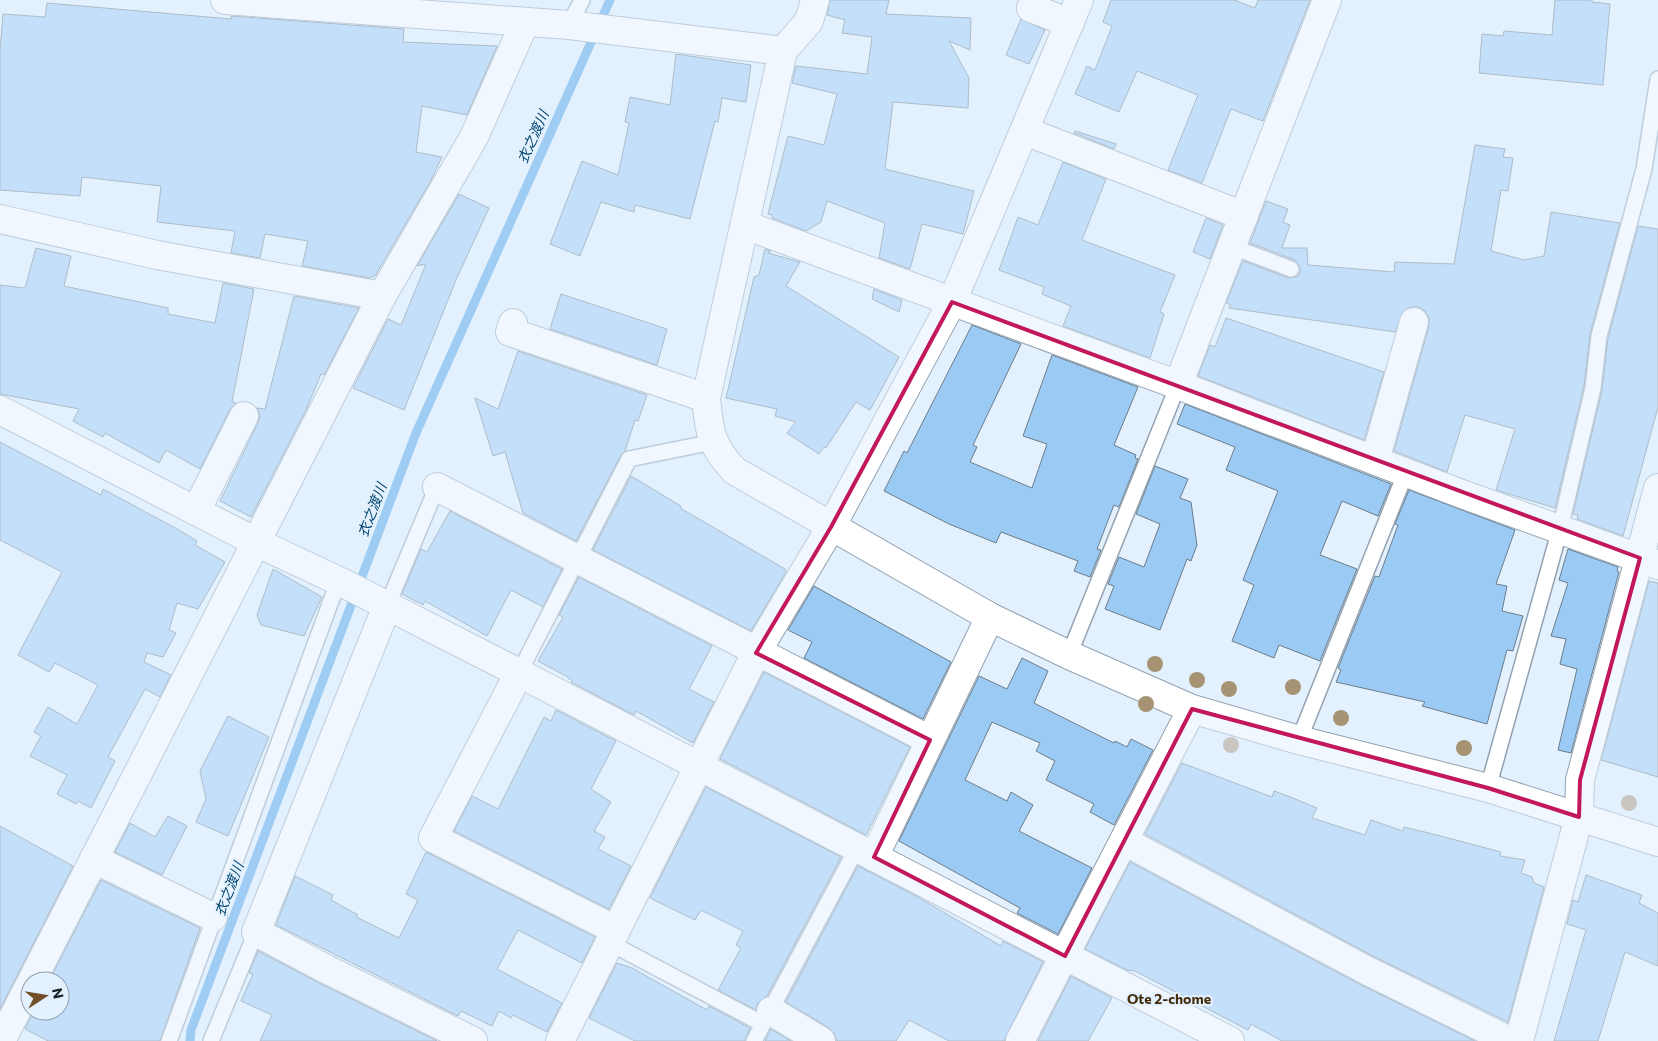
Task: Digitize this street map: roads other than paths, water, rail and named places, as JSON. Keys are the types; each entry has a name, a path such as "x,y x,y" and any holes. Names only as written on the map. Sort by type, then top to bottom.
{"street":[{"path":"225,0 569,25 631,31 783,51"},
{"path":"815,0 809,21 783,51 706,398 713,442 720,456 735,471 990,617 1069,655 1192,709 1299,740 1488,788 1658,842"},
{"path":"1178,385 1327,0"},
{"path":"560,1041 756,653 831,527 952,302 1075,11 1031,8"},
{"path":"0,1041 382,296 474,137 525,22"},
{"path":"1025,131 1244,216"},
{"path":"0,219 157,255 382,296"},
{"path":"745,225 1649,561"},
{"path":"1375,460 1414,322"},
{"path":"513,323 510,332 706,398"},
{"path":"0,410 256,542 520,673 1230,1041"},
{"path":"196,511 244,416"},
{"path":"437,487 756,653 930,740"},
{"path":"1519,1041 1579,817 1580,780 1649,561 1658,488"},
{"path":"384,604 256,932 328,970 473,1041"},
{"path":"865,853 930,740 990,617"},
{"path":"520,673 433,838 613,937"},
{"path":"1020,1041 1192,709"},
{"path":"1124,841 1366,970 1510,1041"},
{"path":"94,859 213,917"},
{"path":"767,1018 821,1041"}],"lane":[{"path":"569,25 582,0"},
{"path":"1488,788 1560,529 1593,388 1599,336 1654,140 1658,79"},
{"path":"1232,247 1291,269"},
{"path":"1069,655 1178,385"},
{"path":"520,673 630,459 713,442"},
{"path":"1299,740 1406,472"},
{"path":"384,604 437,487"},
{"path":"169,1041 213,917 342,583"},
{"path":"754,1041 865,853"},
{"path":"211,1041 256,932"},
{"path":"613,937 767,1018"}],"waterway":[{"name":"衣之渡川","path":"190,1041 191,1030 416,433 610,0"}],"district":[{"name":"Ote 2-chome","path":"1169,999"}]}
